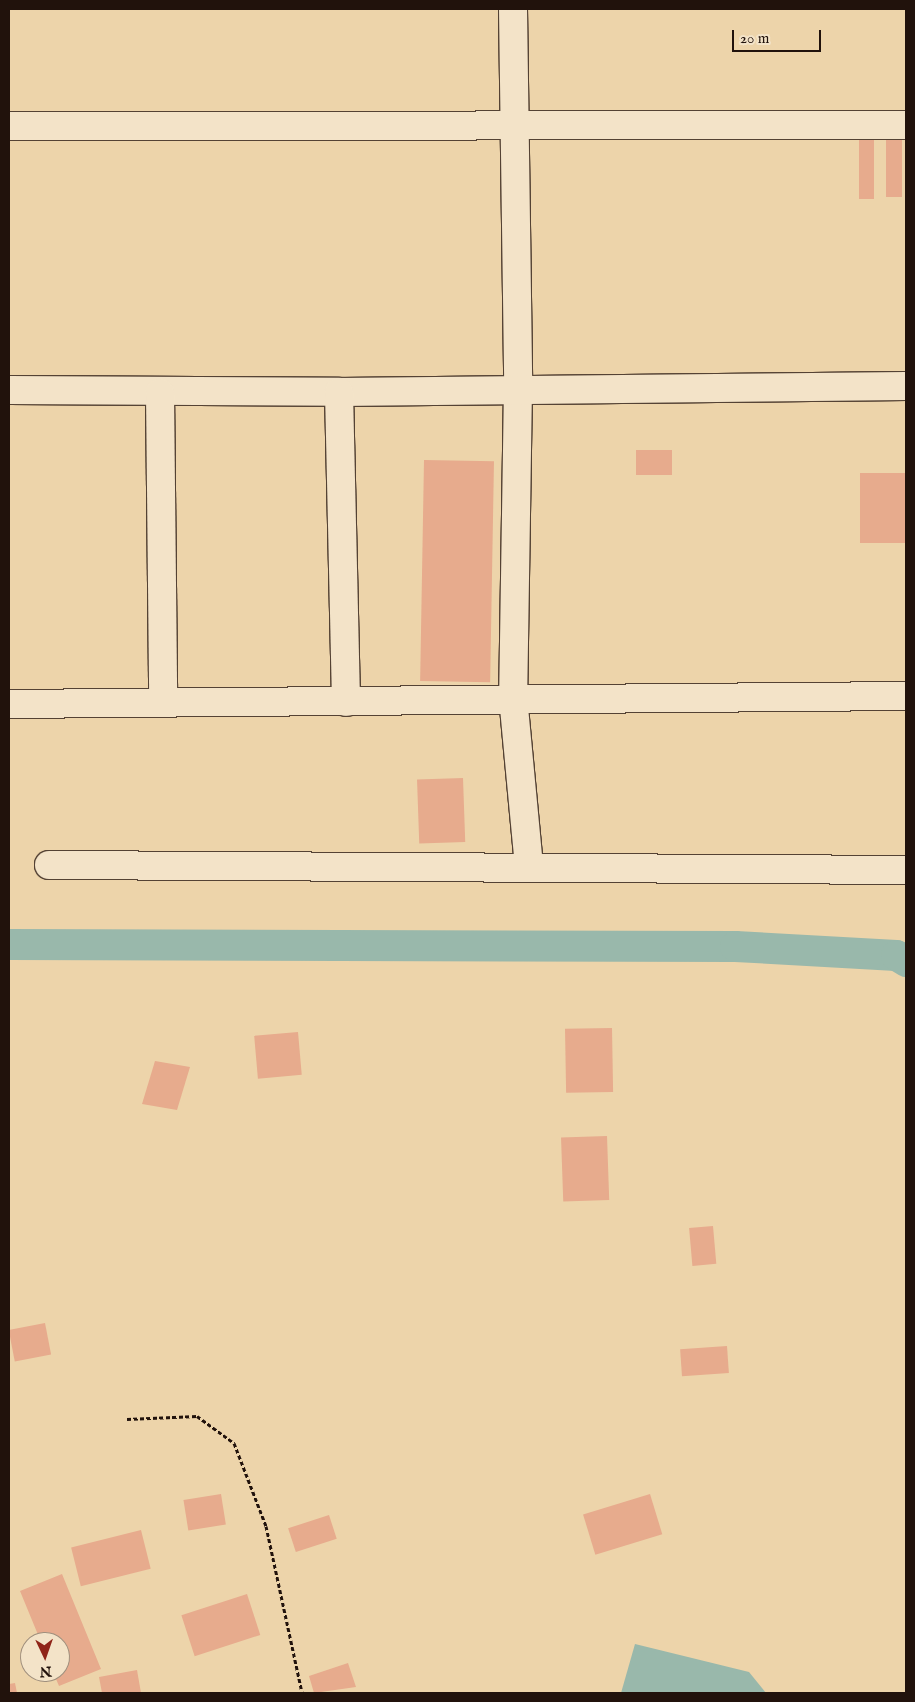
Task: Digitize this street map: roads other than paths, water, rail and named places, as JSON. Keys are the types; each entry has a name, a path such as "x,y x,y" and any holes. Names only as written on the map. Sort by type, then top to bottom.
{"street":[{"path":"513,9 518,387 513,697 529,865"},
{"path":"9,126 906,125"},
{"path":"9,390 339,392 518,387 906,386"},
{"path":"160,392 162,702"},
{"path":"339,392 346,702"},
{"path":"9,704 346,702 513,697 906,696"},
{"path":"49,865 529,865 906,870"}],"waterway":[{"path":"9,944 735,946 896,955 906,961"}]}
